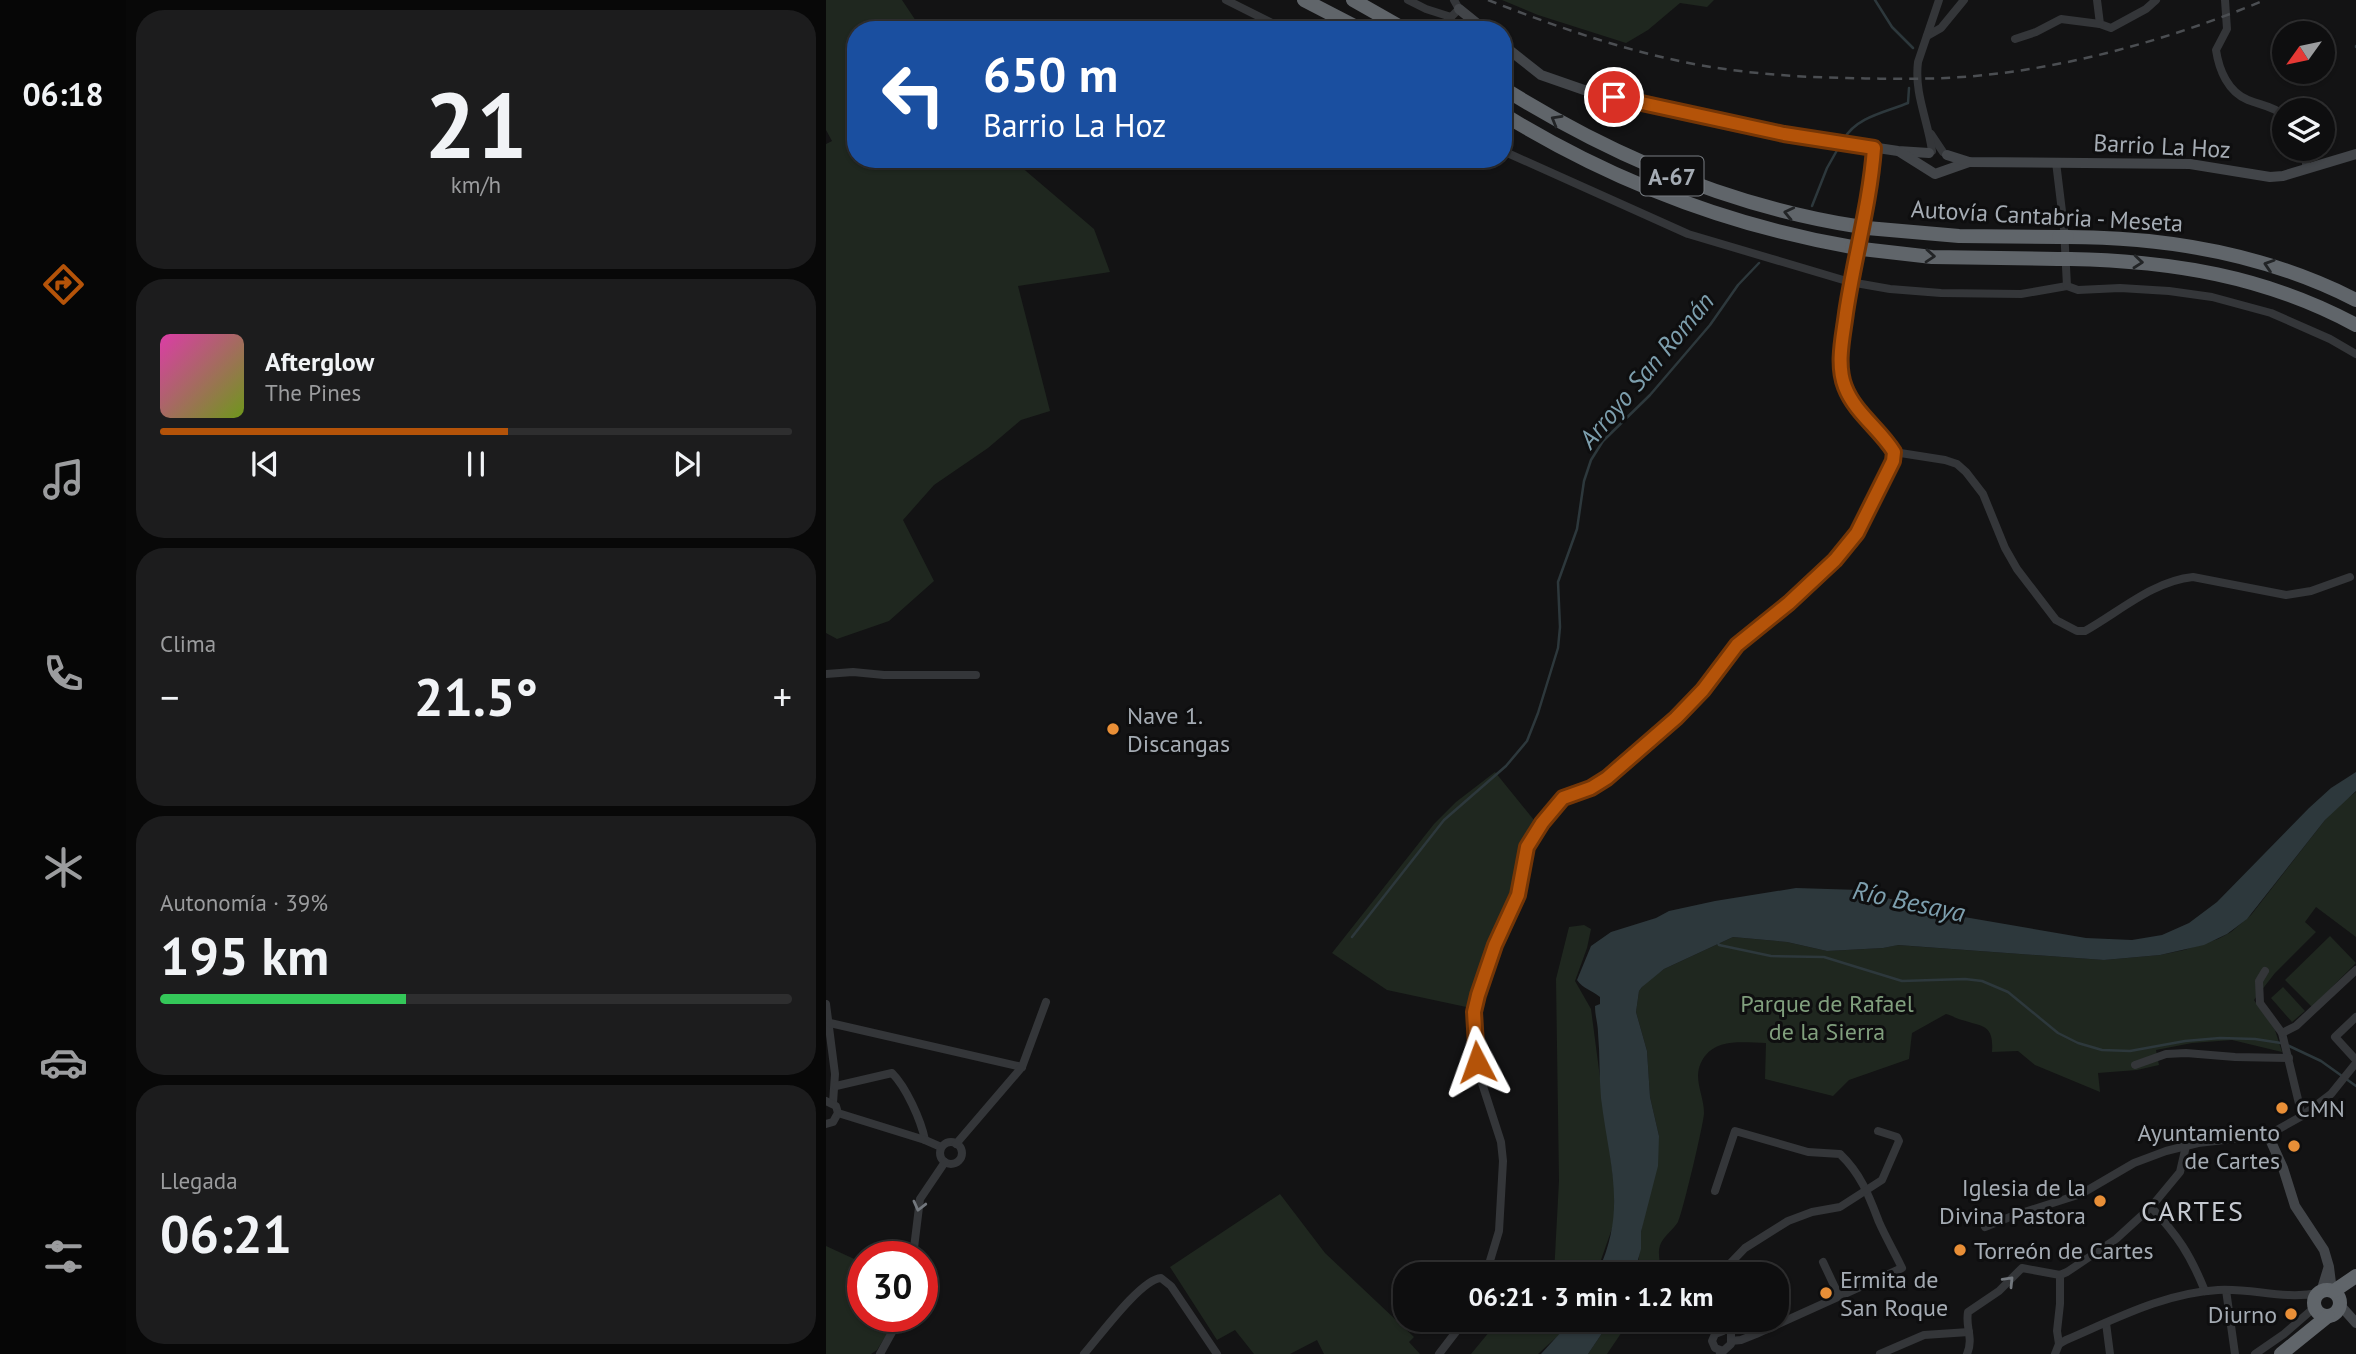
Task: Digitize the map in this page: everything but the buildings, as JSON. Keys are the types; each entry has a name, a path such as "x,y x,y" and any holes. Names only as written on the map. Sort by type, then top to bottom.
{"highway":[{"path":"1304,0 1345,21"},
{"path":"1353,0 1390,21"},
{"name":"Autovía Cantabria - Meseta","path":"1512,93 1593,140 1670,175 1770,208 1861,227 1959,236 2145,240 2228,253 2288,271 2356,300"},
{"name":"Autovía Cantabria - Meseta","path":"1512,119 1587,162 1675,201 1758,228 1857,248 1951,258 2064,259 2163,264 2219,274 2292,296 2356,325"},
{"path":"2281,1354 2301,1337 2356,1278"}],"street":[{"path":"1226,0 1268,21"},
{"path":"1408,0 1426,9 1451,16"},
{"path":"1898,151 1936,174 1946,169 1949,161 1938,153 1917,92 1918,62 1940,0"},
{"path":"1927,36 1941,28 1964,0"},
{"path":"2097,0 2100,24"},
{"path":"2015,39 2061,19 2116,27 2156,0"},
{"path":"2225,0 2227,29 2216,50 2226,80 2240,96 2272,108"},
{"name":"Barrio La Hoz","path":"1512,52 1541,75 1587,91 1751,128 1874,148 1938,153 1969,162 2190,164 2270,177 2283,176 2356,154"},
{"path":"1874,148 1865,214 1850,282 1840,371 1845,388 1894,452 1945,460 1957,464 1966,472 1983,494 2005,548 2017,569 2056,620 2077,631 2085,631 2156,589 2183,578 2193,577 2286,594 2311,591 2350,577"},
{"path":"1926,167 1925,159 1938,153"},
{"path":"1512,154 1688,234 1850,282 1890,289 1985,295 2021,294 2067,286 2078,290 2169,290 2271,313 2330,339 2356,354"},
{"path":"2306,161 2306,169"},
{"name":"Barrio La Hoz","path":"1946,169 1969,162"},
{"path":"2056,162 2064,228 2067,286"},
{"path":"1489,1262 1500,1225 1502,1152 1480,1082 1474,1012 1495,945 1518,895 1527,847 1542,823 1563,798 1591,788 1607,778 1676,718 1703,690 1737,645 1789,603 1835,560 1857,533 1888,474 1894,452"},
{"path":"826,674 853,672 884,675 976,675"},
{"path":"2283,1035 2356,970"},
{"path":"2265,971 2259,981 2260,1003 2283,1035 2302,1116"},
{"path":"956,1144 1022,1067 1046,1002"},
{"path":"826,1004 835,1086 829,1102 838,1113 941,1147"},
{"path":"1985,1227 2081,1194 2134,1163 2186,1146 2268,1135 2302,1116 2338,1088 2356,1061 2335,1037 2356,1017"},
{"path":"830,1023 1022,1067"},
{"path":"2135,1065 2166,1054 2235,1057 2288,1054"},
{"path":"835,1086 892,1073 922,1125 925,1140"},
{"path":"826,1127 835,1120 838,1113"},
{"path":"1715,1191 1735,1130 1808,1152 1840,1154 1860,1176 1902,1268 1744,1339 1726,1343 1711,1350 1714,1335 1726,1343 1736,1354"},
{"path":"1732,1262 1745,1248 1788,1221 1812,1212 1839,1207 1882,1180 1899,1141 1897,1137 1878,1131"},
{"path":"2268,1135 2283,1168 2295,1206 2325,1250 2329,1267 2331,1305"},
{"path":"941,1147 949,1142 961,1149 961,1157 956,1162 945,1162"},
{"path":"1967,1354 1971,1342 1967,1317 1970,1310 1999,1291 2022,1268 2060,1275 2091,1258 2151,1207 2180,1172 2186,1146"},
{"path":"941,1147 941,1157 945,1162"},
{"path":"915,1241 920,1199 945,1162"},
{"path":"2151,1207 2185,1248 2205,1291"},
{"path":"1823,1262 1839,1296"},
{"path":"2055,1354 2059,1344 2057,1331 2060,1275"},
{"path":"1084,1354 1140,1290 1151,1280 1161,1278 1171,1286 1217,1354"},
{"path":"2059,1344 2160,1301 2205,1291 2226,1290 2299,1297 2331,1305"},
{"path":"2226,1290 2235,1354"},
{"path":"2261,1353 2331,1305"},
{"path":"2106,1323 2110,1354"},
{"path":"880,1354 892,1332"},
{"path":"1439,1354 1456,1332"},
{"path":"1880,1354 1924,1335 1969,1332"}],"green space":[{"path":"826,0 902,0 916,21 847,21 847,168 1023,168 1094,229 1110,272 1018,286 1050,411 1021,420 988,448 934,485 903,520 934,581 889,621 837,639 826,633 826,144 832,141 826,130"},
{"path":"1502,0 1714,0 1707,7 1680,3 1648,30 1626,43 1538,15"},
{"path":"1495,772 1538,825 1508,913 1490,948 1471,1008 1387,990 1332,953 1434,824 1456,802"},
{"name":"Parque de Rafael de la Sierra","path":"2356,792 2356,937 2316,907 2305,922 2316,932 2275,973 2254,1000 2275,1030 2282,1052 2232,1040 2192,1043 2156,1050 2159,1065 2098,1073 2100,1092 2035,1065 2018,1051 1992,1052 1991,1036 1986,1028 1946,1014 1912,1033 1909,1059 1849,1080 1833,1096 1765,1079 1766,1043 1717,1046 1705,1056 1699,1071 1704,1113 1678,1222 1661,1243 1660,1262 1638,1262 1659,1136 1650,1097 1647,1051 1636,1012 1639,991 1664,969 1733,937 1787,942 1827,951 1897,945 2104,960 2184,950 2218,939 2251,915 2340,804"},
{"path":"1584,925 1591,929 1575,981 1591,1009 1614,1184 1614,1223 1600,1262 1555,1262 1559,1181 1556,979 1569,927"},
{"path":"2330,936 2356,963 2312,1007 2285,980"},
{"path":"2283,987 2305,1011 2292,1022 2271,998"},
{"path":"1280,1194 1325,1253 1393,1317 1393,1332 1409,1332 1414,1337 1409,1342 1420,1354 1324,1354 1317,1340 1290,1354 1254,1354 1235,1330 1217,1340 1170,1267"},
{"path":"826,1246 847,1256 847,1332 888,1332 877,1350 871,1354 826,1354"},
{"path":"1489,1332 1562,1332 1538,1354 1471,1354"},
{"path":"1603,1332 1622,1332 1607,1354 1588,1354"}],"shaded area":[{"path":"2356,772 2356,791 2325,820 2247,919 2227,934 2204,945 2160,955 2104,960 1898,945 1827,951 1787,942 1733,937 1664,969 1639,991 1636,1012 1647,1051 1650,1097 1659,1136 1658,1166 1641,1232 1641,1249 1637,1262 1602,1262 1612,1228 1614,1187 1600,1090 1595,1006 1600,1004 1600,997 1577,980 1591,946 1611,932 1656,918 1669,911 1796,888 1860,890 1935,912 2086,938 2132,940 2162,935 2189,923 2217,902 2331,788"},
{"path":"1561,1332 1603,1332 1588,1354 1541,1354"}],"waterway":[{"name":"Arroyo San Román","path":"1875,0 1892,27 1913,48"},
{"name":"Arroyo San Román","path":"1844,139 1864,120 1908,103 1909,88"},
{"name":"Arroyo San Román","path":"1812,206 1827,168 1840,145"},
{"name":"Arroyo San Román","path":"1352,937 1444,820 1506,766 1527,741 1558,648 1558,582 1577,529 1584,481 1591,460 1603,441 1650,395 1710,325 1738,285 1759,263"},
{"path":"1718,943 1771,956 1824,957 1902,981 1982,981 2008,992 2058,1033 2078,1043 2102,1050 2130,1051 2220,1038 2281,1043"},
{"path":"2287,1045 2321,1061 2356,1086"}],"railway":[{"path":"1488,0 1584,35 1684,62 1785,75 1899,79 1985,75 2092,57 2197,26 2265,0"}],"place":[{"name":"Nave 1. Discangas","path":"1113,729"},
{"name":"CMN","path":"2282,1108"},
{"name":"Ayuntamiento de Cartes","path":"2294,1146"},
{"name":"Iglesia de la Divina Pastora","path":"2100,1201"},
{"name":"Torreón de Cartes","path":"1960,1250"},
{"name":"Ermita de San Roque","path":"1826,1293"},
{"name":"Diurno","path":"2291,1314"}],"district":[{"name":"CARTES","path":"2193,1210"}],"route":[{"path":"1477,1062 1474,1012 1478,995 1495,945 1518,895 1527,847 1542,823 1563,798 1591,788 1607,778 1676,718 1703,690 1737,645 1789,603 1835,560 1857,533 1893,461 1894,452 1888,441 1855,404 1845,388 1840,371 1850,282 1865,214 1874,148 1751,128 1614,97"}],"water label":[{"name":"Río Besaya","path":"1909,901"}]}
